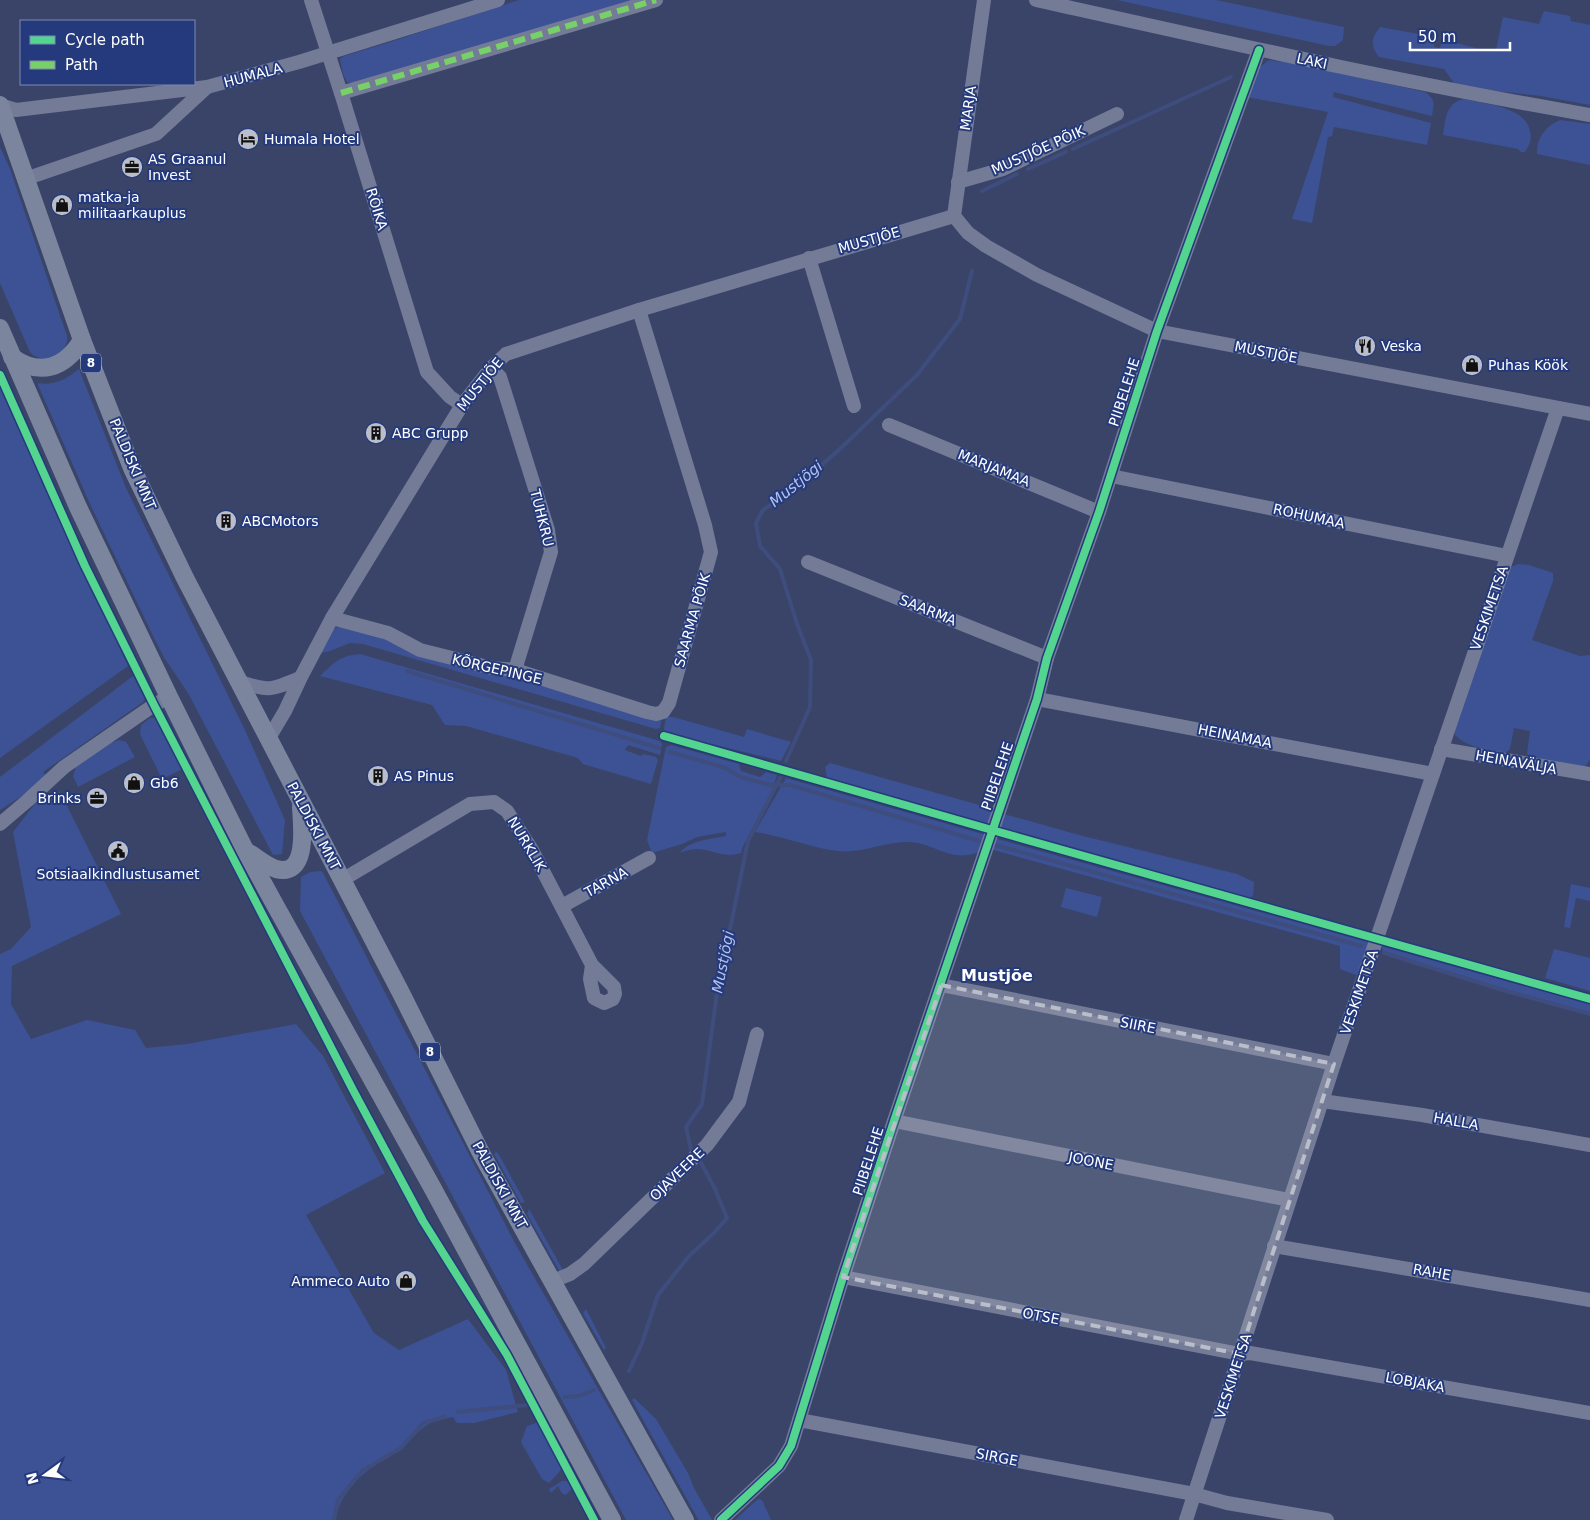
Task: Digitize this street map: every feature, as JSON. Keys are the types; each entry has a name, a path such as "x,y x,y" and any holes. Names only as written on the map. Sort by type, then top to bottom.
{"main road":[{"name":"PALDISKI MNT","path":"0,105 82,340 132,468 184,578 401,993 482,1154 685,1520"},
{"path":"0,328 78,506 169,697 246,850 274,904 436,1194 612,1520"},
{"path":"12,358 30,367 53,366 65,361 75,352 82,340"},
{"path":"246,850 274,868 282,870 294,865 302,846 301,801"}],"street":[{"name":"RÕIKA","path":"311,0 426,372 450,397 462,405"},
{"name":"HUMALA","path":"0,105 16,110 207,87 327,53 498,0"},
{"path":"341,93 656,0"},
{"name":"MARJA","path":"954,216 984,0"},
{"name":"LAKI","path":"1036,0 1259,50 1444,88 1590,114"},
{"name":"PIIBELEHE","path":"721,1520 779,1466 791,1446 894,1121 1037,699 1047,658 1099,512 1157,331 1259,50"},
{"path":"25,179 156,134 207,87"},
{"name":"MUSTJÕE PÕIK","path":"958,182 1003,168 1117,114"},
{"name":"MUSTJÕE","path":"268,738 286,711 300,678 332,618 462,405 491,368 506,354 639,310 954,216 968,233 986,246 1037,275 1157,331 1590,414"},
{"path":"809,258 854,406"},
{"name":"SAARMA PÕIK","path":"639,310 705,525 711,552 669,703 663,712"},
{"name":"TUHKRU","path":"491,368 500,377 548,530 551,552 515,670"},
{"name":"VESKIMETSA","path":"1186,1520 1334,1064 1558,408"},
{"name":"MARJAMAA","path":"889,425 1099,512"},
{"name":"ROHUMAA","path":"1111,476 1507,556"},
{"name":"SAARMA","path":"808,562 1047,658"},
{"name":"KÕRGEPINGE","path":"332,618 388,633 420,650 492,668 515,670 647,712 656,714 663,712"},
{"path":"238,681 258,688 274,689 300,678"},
{"path":"0,824 28,802 64,767 154,705 169,697"},
{"name":"HEINAMAA","path":"1037,699 1433,774"},
{"name":"HEINAVÄLJA","path":"1441,749 1590,774"},
{"name":"NURKLIK","path":"342,880 470,804 494,802 507,811 532,850 592,965"},
{"name":"TARNA","path":"562,906 649,858"},
{"name":"SIIRE","path":"941,985 1334,1064"},
{"name":"OJAVEERE","path":"553,1281 570,1274 584,1264 707,1145 739,1102 757,1034"},
{"name":"HALLA","path":"1322,1102 1422,1115 1590,1145"},
{"name":"JOONE","path":"894,1121 1289,1200"},
{"name":"RAHE","path":"1274,1246 1590,1300"},
{"name":"OTSE","path":"843,1277 1240,1354"},
{"name":"LOBJAKA","path":"1240,1354 1250,1353 1590,1413"},
{"name":"SIRGE","path":"799,1420 1194,1494 1228,1503 1327,1520"}],"highlighted area":[{"path":"941,985 1334,1064 1240,1354 843,1277"}],"shaded area":[{"path":"519,0 638,0 356,84 347,82 343,74 340,59 344,56"},
{"path":"1117,0 1216,0 1344,27 1343,40 1335,46 1329,46"},
{"path":"1544,11 1570,16 1571,21 1590,25 1590,105 1541,96 1478,89 1454,83 1444,69 1379,57 1373,46 1373,38 1380,27 1435,37 1434,47 1440,48 1442,39 1483,50 1496,50 1503,17 1539,24"},
{"path":"1269,60 1292,63 1425,92 1431,97 1433,102 1432,116 1334,92 1333,97 1431,123 1427,145 1334,127 1332,136 1328,137 1312,223 1292,219 1328,112 1247,97 1258,68"},
{"path":"1464,99 1503,108 1520,116 1527,123 1531,134 1530,142 1525,152 1521,152 1518,149 1443,135 1450,108 1453,104"},
{"path":"1560,120 1590,124 1590,165 1537,154 1538,143 1543,133"},
{"path":"0,147 10,169 67,336 67,342 62,354 44,360 30,352 0,283"},
{"path":"79,369 126,488 245,730 285,820 282,854 273,855 188,693 165,659 155,640 90,504 38,385 38,383 44,384 60,381"},
{"path":"0,386 128,666 0,758"},
{"path":"1518,564 1529,565 1553,573 1553,581 1532,640 1580,656 1590,655 1590,759 1585,767 1530,757 1527,753 1530,731 1514,728 1510,749 1505,753 1472,746 1455,735 1455,730 1509,568"},
{"path":"345,626 662,717 660,728 656,729 363,644 350,643 321,653 335,628"},
{"path":"360,654 660,741 662,744 660,755 628,745 625,750 641,756 643,754 656,757 658,760 651,784 583,764 578,758 466,726 445,725 432,705 320,676 338,660"},
{"path":"133,676 145,698 143,702 43,772 47,777 36,787 0,810 0,777"},
{"path":"666,717 673,717 744,737 747,729 791,742 781,761 666,733 664,729"},
{"path":"150,718 156,718 182,769 162,779 140,734 141,725"},
{"path":"119,740 126,742 135,757 78,787 73,776 76,767 111,743"},
{"path":"671,745 739,764 741,771 760,777 766,772 777,775 771,794 741,853 728,855 694,849 680,853 689,845 726,836 726,832 697,837 682,844 652,853 647,840 666,747"},
{"path":"830,763 990,808 992,812 989,824 827,778 825,767"},
{"path":"786,778 986,835 980,852 960,855 910,842 892,843 855,851 837,851 755,832"},
{"path":"60,792 121,914 12,966 11,1004 31,1039 87,1020 135,1030 146,1048 187,1044 296,1024 323,1056 385,1173 306,1215 374,1333 399,1350 468,1319 506,1370 518,1412 474,1423 457,1423 453,1417 438,1420 427,1425 407,1443 373,1466 353,1484 339,1507 335,1520 0,1520 0,954 11,949 31,927 13,832 38,800"},
{"path":"1004,814 1079,835 1237,874 1254,882 1253,896 1250,898 997,827"},
{"path":"994,838 1371,943 1359,976 1340,969 1340,946 990,849"},
{"path":"322,871 517,1247 673,1520 626,1520 300,911 301,877 310,872"},
{"path":"1571,884 1590,888 1590,901 1576,898 1570,928 1564,927"},
{"path":"1066,888 1102,897 1097,917 1061,907"},
{"path":"1381,946 1590,1004 1590,1014 1506,991 1384,953"},
{"path":"1554,949 1590,958 1590,991 1545,978"},
{"path":"496,1152 525,1202 521,1203 494,1154"},
{"path":"529,1209 564,1272 560,1272 527,1214"},
{"path":"586,1309 606,1348 604,1350 583,1313"},
{"path":"634,1398 656,1419 688,1473 712,1520 698,1519 632,1400"},
{"path":"539,1422 560,1462 561,1470 549,1483 542,1479 521,1442 527,1426"},
{"path":"562,1481 567,1481 573,1487 565,1495 558,1486 551,1493 549,1489"},
{"path":"758,1499 762,1500 771,1520 735,1520"}],"waterway":[{"path":"1073,149 1231,77"},
{"path":"1028,169 1066,152"},
{"path":"982,191 1017,174"},
{"name":"Mustjõgi","path":"786,761 810,707 811,660 797,624 780,569 760,546 756,523 763,510 797,487 917,375 960,319 972,271"},
{"path":"407,671 659,748"},
{"path":"670,752 726,768 740,777 770,785 790,785 979,841"},
{"name":"Mustjõgi","path":"691,1150 686,1127 702,1104 717,993 748,841 780,778"},
{"path":"995,845 1361,946"},
{"path":"1384,953 1506,991 1590,1014"},
{"name":"Mustjõgi","path":"629,1371 642,1343 658,1295 689,1256 727,1218 715,1189 699,1159"},
{"name":"Mustjõgi","path":"565,1397 579,1396 594,1390"},
{"name":"Mustjõgi","path":"458,1412 529,1405"},
{"name":"Mustjõgi","path":"334,1520 338,1500 362,1471 401,1448 423,1423 445,1417"}],"marked path":[{"path":"341,93 656,0"}],"cycle path":[{"path":"721,1520 779,1466 791,1446 894,1121 1037,699 1047,658 1099,512 1157,331 1259,50"},
{"path":"0,375 85,566 154,705 353,1090 423,1221 507,1355 594,1520"},
{"path":"664,736 1590,999"}],"place":[{"name":"Humala Hotel","path":"248,139"},
{"name":"AS Graanul Invest","path":"132,167"},
{"name":"matka-ja militaarkauplus","path":"62,205"},
{"name":"Veska","path":"1365,346"},
{"name":"Puhas Köök","path":"1472,365"},
{"name":"ABC Grupp","path":"376,433"},
{"name":"ABCMotors","path":"226,521"},
{"name":"AS Pinus","path":"378,776"},
{"name":"Gb6","path":"134,783"},
{"name":"Brinks","path":"97,798"},
{"name":"Sotsiaalkindlustusamet","path":"118,851"},
{"name":"Ammeco Auto","path":"406,1281"}],"district":[{"name":"Mustjõe","path":"997,975"}]}
